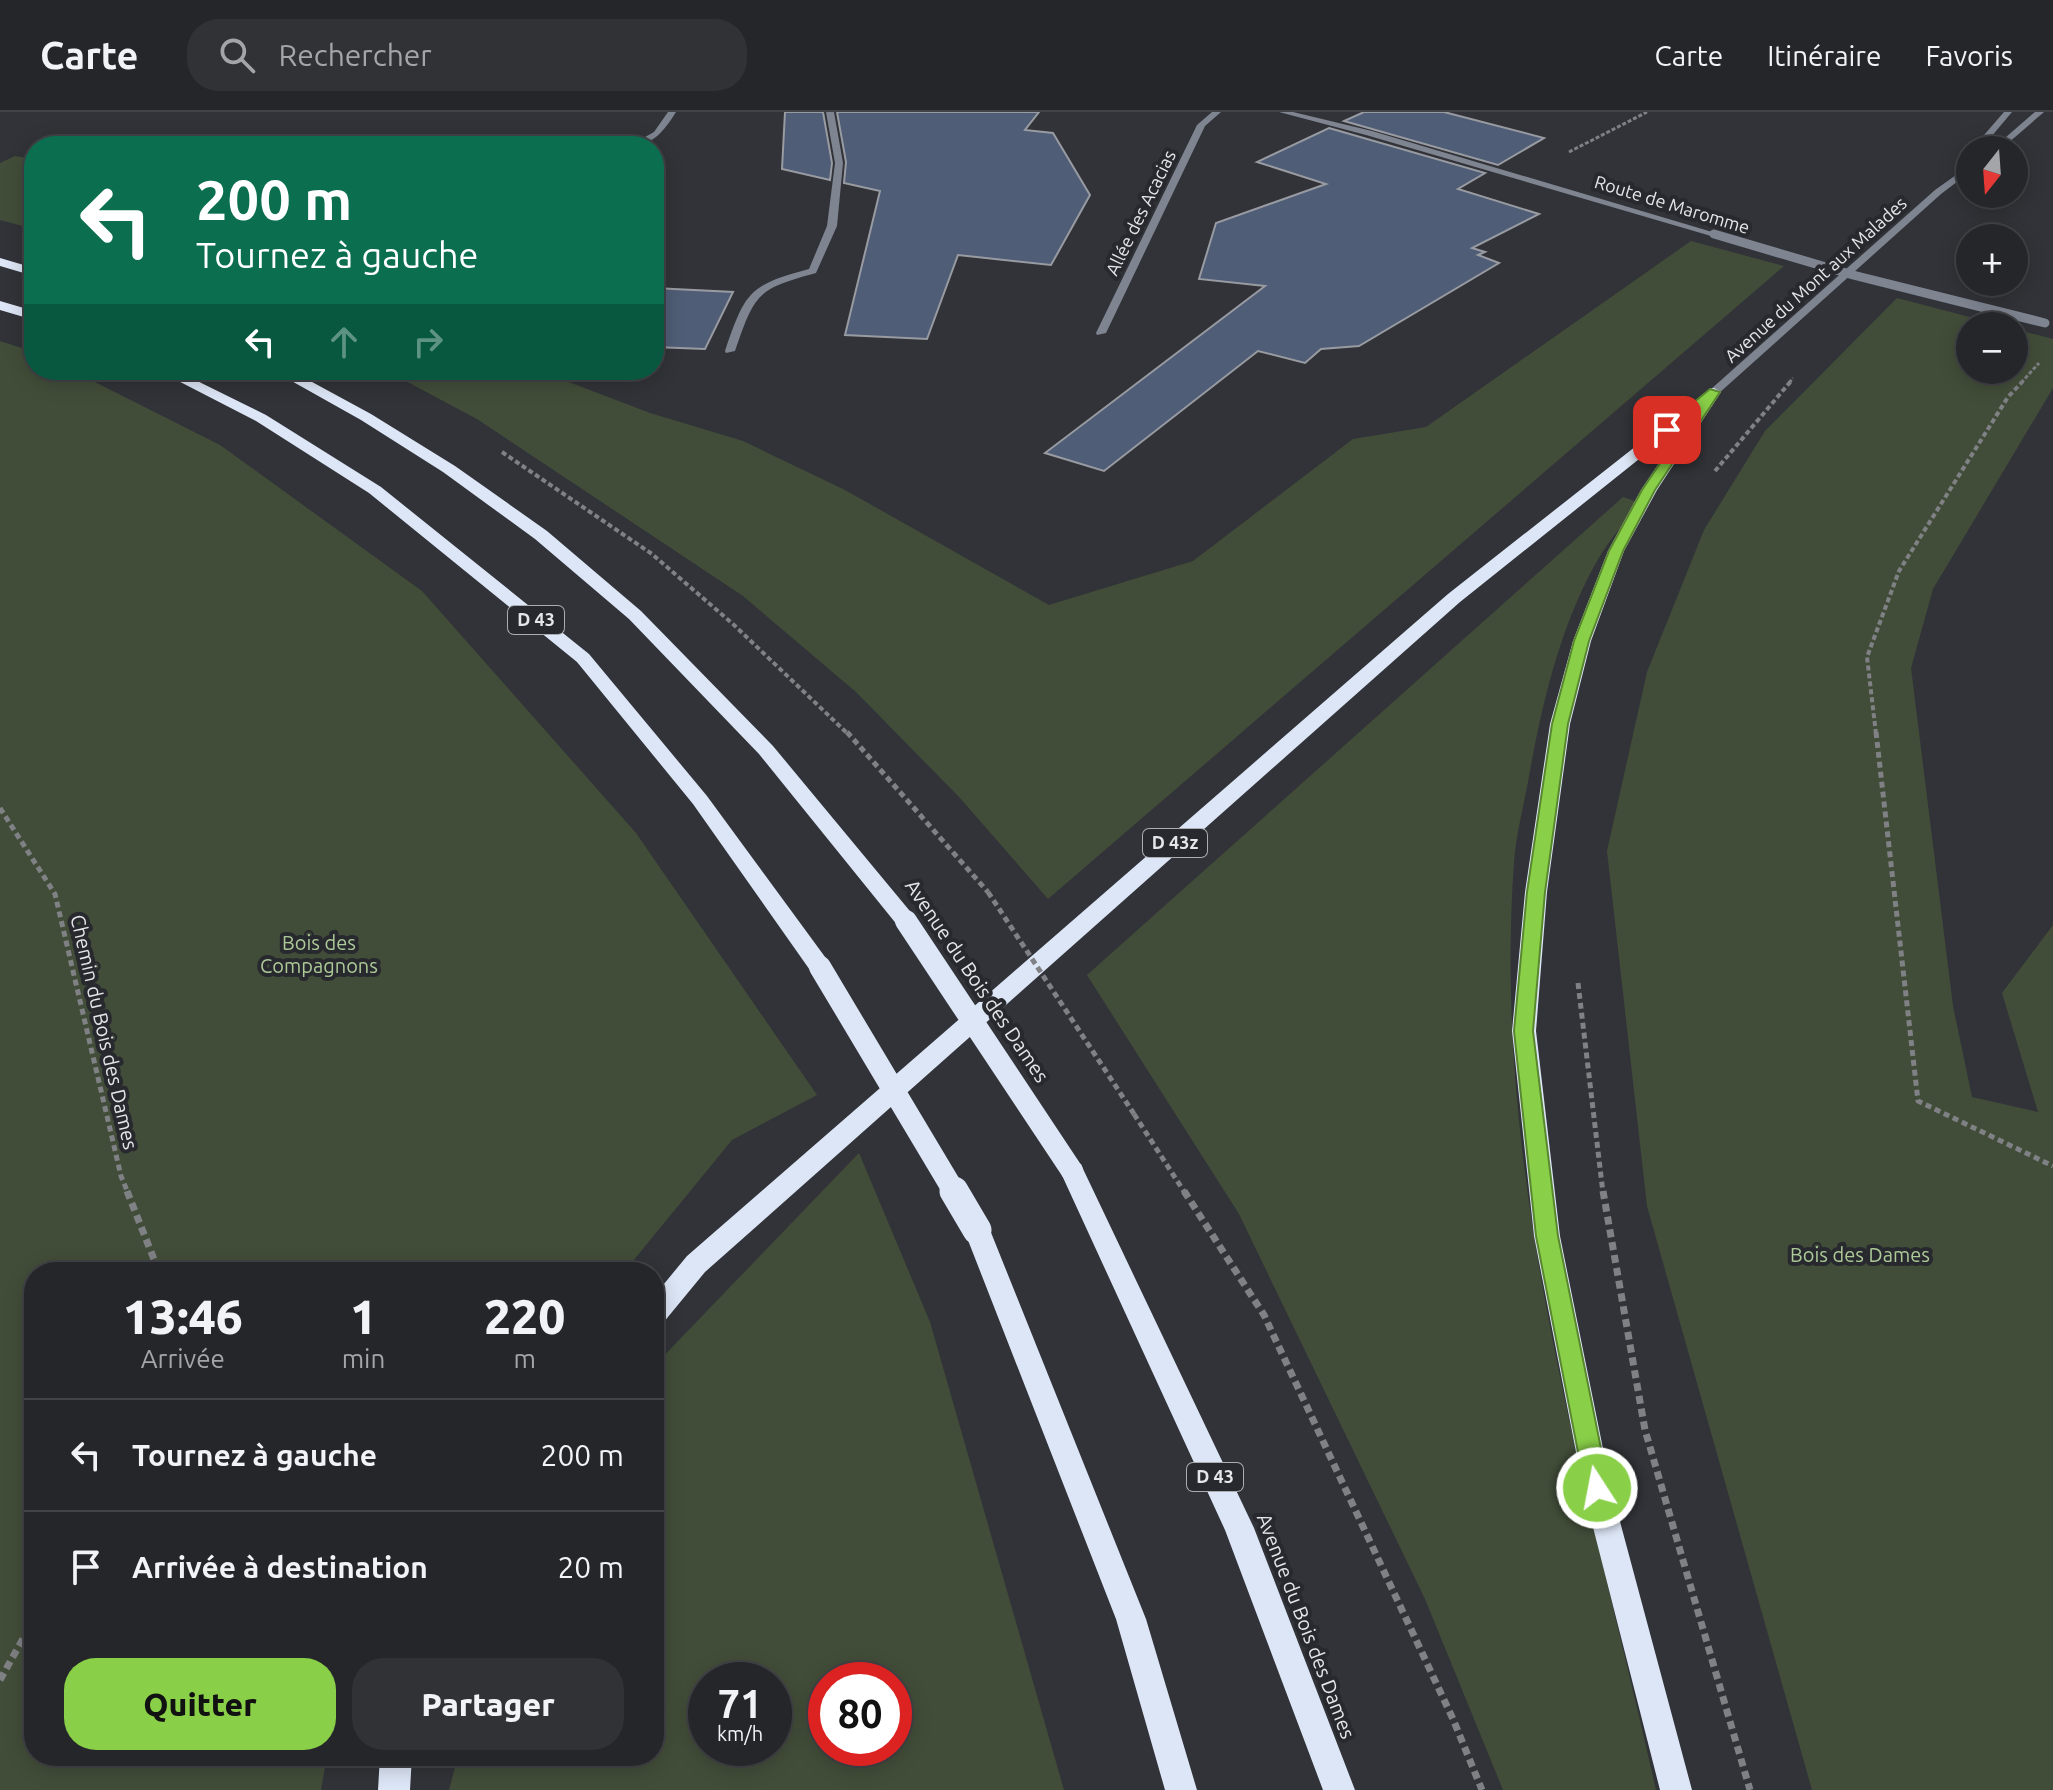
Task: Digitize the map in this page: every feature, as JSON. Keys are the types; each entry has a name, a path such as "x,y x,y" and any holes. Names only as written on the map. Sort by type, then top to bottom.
{"highway":[{"path":"0,262 24,269"},
{"path":"0,305 24,313"},
{"name":"D 43","path":"184,380 261,418 375,490 583,658 700,800 820,967 977,1230 1131,1619 1181,1790"},
{"name":"Avenue du Bois des Dames","path":"298,380 366,417 449,469 541,535 635,615 766,750 906,921 1072,1171 1239,1528 1339,1790"},
{"name":"D 43z","path":"664,1303 696,1264 1454,598 1714,392"},
{"path":"1676,1790 1597,1488 1547,1236 1524,1031 1536,892 1560,724 1582,641 1616,551 1714,392"},
{"path":"394,1790 395,1766"}],"street":[{"path":"653,136 672,112"},
{"path":"730,351 747,302 759,287 813,271 832,226 839,163 830,112"},
{"name":"Allée des Acacias","path":"1101,333 1201,125 1217,112"},
{"name":"Route de Maromme","path":"1283,112 1523,177 1853,275 2049,324"},
{"path":"1987,136 2008,112"},
{"path":"2012,136 2040,112"},
{"name":"Avenue du Mont aux Malades","path":"1938,192 1956,172"},
{"name":"Avenue du Mont aux Malades","path":"1714,392 1956,178"}],"path":[{"path":"1523,177 1647,112"},
{"path":"2044,357 2008,397 1899,571 1867,657 1918,1101 2053,1166"},
{"path":"1711,477 1802,370"},
{"name":"Chemin du Bois des Dames","path":"0,808 55,894 121,1176 155,1262"},
{"path":"988,892 1264,1315 1453,1719 1482,1790"},
{"path":"1577,973 1601,1182 1645,1430 1750,1790"},
{"path":"0,1680 24,1637"}],"green space":[{"path":"15,156 24,157 24,226 0,220 0,163"},
{"path":"1691,241 1784,266 1048,899 960,798 856,692 743,596 477,419 404,380 564,380 650,413 743,441 845,490 1049,605 1193,561 1353,439 1426,427"},
{"name":"Bois des Dames","path":"1897,298 1956,313 1956,384 2028,384 2028,333 2053,339 2053,388 1933,589 1911,668 1953,1006 1972,1097 2038,1112 2002,993 2053,925 2053,1790 1812,1790 1647,1206 1607,851 1647,672 1704,530 1765,431"},
{"name":"Bois des Compagnons","path":"0,341 24,349 24,380 91,380 220,445 422,591 636,833 817,1095 732,1140 632,1262 24,1262 24,1766 325,1766 321,1790 0,1790"},
{"path":"1623,497 1640,503 1604,549 1575,606 1541,716 1515,852 1511,981 1517,1098 1531,1215 1551,1331 1656,1790 1503,1790 1425,1599 1239,1214 1087,975"},
{"path":"859,1153 930,1322 1064,1790 449,1790 455,1766 664,1766 664,1356"}],"building":[{"path":"785,112 823,112 832,163 830,180 782,169"},
{"path":"837,112 1039,112 1025,130 1053,133 1090,195 1051,265 958,255 927,339 845,335 880,191 844,183 846,162"},
{"path":"1364,112 1444,112 1544,138 1498,165 1344,121"},
{"path":"1329,128 1485,173 1458,189 1539,214 1472,248 1485,252 1478,255 1499,263 1359,346 1321,349 1305,363 1258,351 1104,471 1045,453 1265,286 1199,279 1216,223 1326,184 1257,162"},
{"path":"664,289 733,292 705,349 664,347"}],"route":[{"path":"1597,1488 1547,1236 1524,1031 1536,892 1560,724 1582,641 1616,551 1649,490 1714,392 1667,430"}]}
